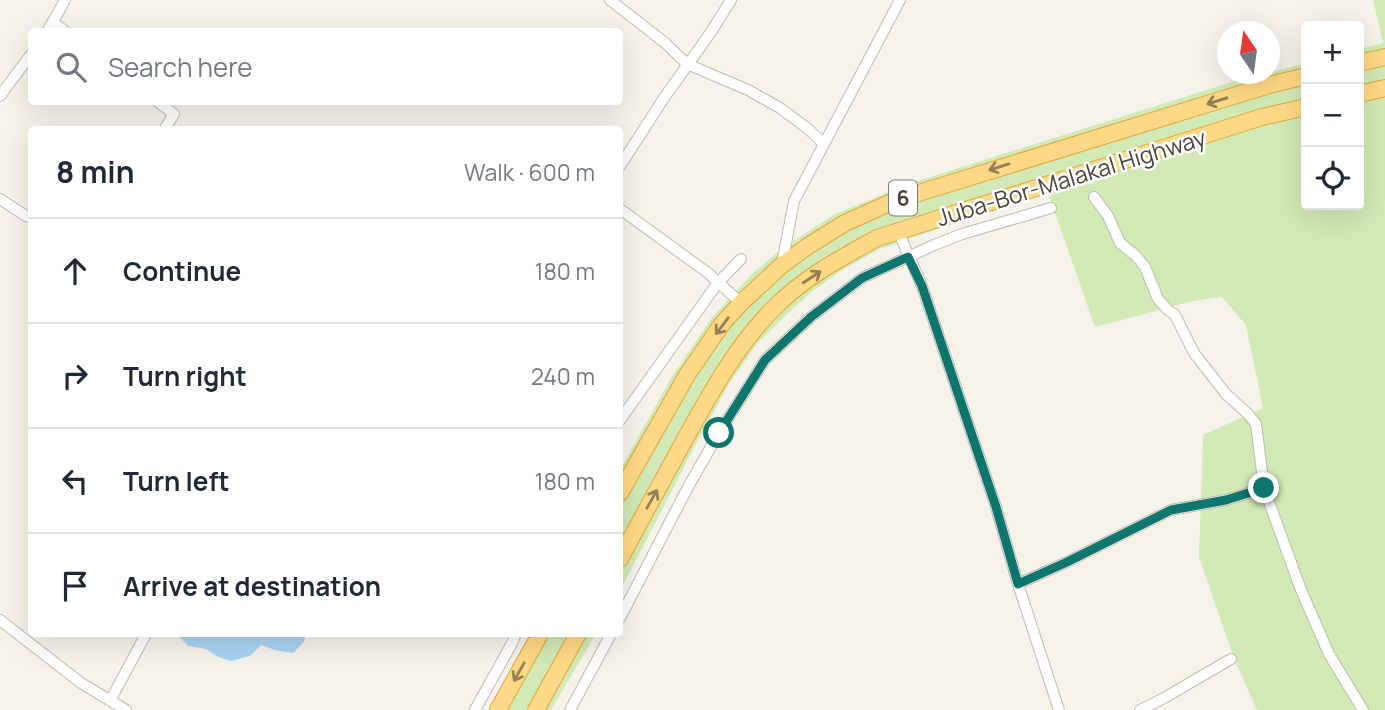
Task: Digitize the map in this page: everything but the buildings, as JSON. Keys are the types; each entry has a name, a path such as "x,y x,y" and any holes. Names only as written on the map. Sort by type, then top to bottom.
{"highway":[{"path":"1364,62 1385,57"},
{"name":"Juba-Bor-Malakal Highway","path":"623,488 687,375 722,324 782,265 845,223 896,201 1301,77"},
{"path":"1364,93 1385,88"},
{"name":"Juba-Bor-Malakal Highway","path":"623,553 714,386 767,316 802,284 877,238 1262,117 1301,108"},
{"path":"498,710 538,637"},
{"path":"536,710 576,637"}],"street":[{"path":"49,28 65,0"},
{"path":"610,0 664,42 687,64 748,90 780,108 824,144"},
{"path":"623,161 731,0"},
{"path":"782,265 793,201 900,0"},
{"path":"53,22 61,28"},
{"path":"0,96 28,58"},
{"path":"162,105 174,114 166,126"},
{"path":"1094,197 1108,216 1120,243 1136,256 1144,267 1158,299 1175,315 1195,353 1226,394 1256,424 1264,488 1301,590 1329,654 1363,710"},
{"path":"0,199 28,217"},
{"path":"623,612 688,487 765,360 811,317 862,278 962,234 1051,208"},
{"path":"623,211 708,273 741,303"},
{"path":"898,231 922,286 996,507 1059,710"},
{"path":"623,416 717,284 741,259"},
{"path":"1018,584 1171,510 1226,500 1264,488"},
{"path":"0,620 81,683 125,710"},
{"path":"110,701 144,637"},
{"path":"475,710 514,637"},
{"path":"570,710 609,637"},
{"path":"1140,710 1231,659"}],"green space":[{"path":"1373,0 1385,0 1385,710 1257,710 1234,659 1199,557 1203,435 1263,408 1246,325 1222,297 1193,301 1095,327 1048,193 880,249 842,270 810,293 785,316 756,345 729,384 623,585 623,465 671,378 713,316 754,272 784,247 835,214 914,182 1225,84 1280,84 1280,70 1301,64 1301,210 1364,210 1364,48 1383,43"},
{"path":"530,637 594,637 551,710 490,710"}],"water":[{"path":"180,637 305,637 293,653 261,645 250,656 231,661 206,649 188,646"}],"route":[{"path":"719,433 765,360 811,317 862,278 908,257 922,286 996,507 1018,584 1171,510 1226,500 1264,488"}]}
